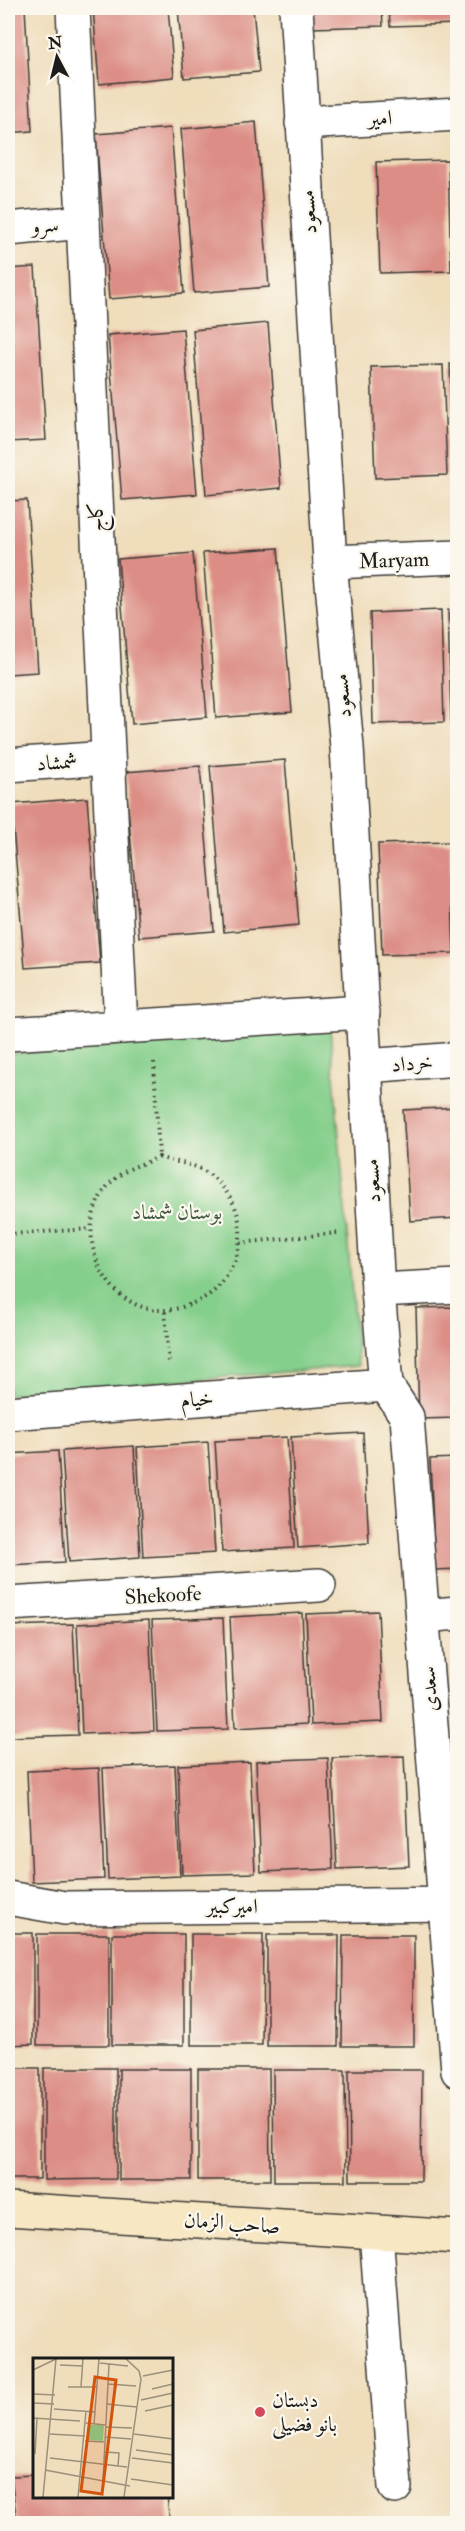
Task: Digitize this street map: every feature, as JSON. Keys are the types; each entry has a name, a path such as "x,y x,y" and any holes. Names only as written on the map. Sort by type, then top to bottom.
{"street":[{"name":"کاج","path":"73,8 107,758 136,1026"},
{"name":"مسعود","path":"296,8 330,562 347,747 378,1290 386,1385"},
{"name":"امیر","path":"302,123 458,114"},
{"name":"سرو","path":"8,229 83,222"},
{"name":"Maryam","path":"330,562 458,557"},
{"name":"شمشاد","path":"8,765 107,758"},
{"path":"8,1034 363,1012"},
{"name":"خرداد","path":"366,1066 458,1059"},
{"path":"378,1290 458,1286"},
{"name":"خیام","path":"8,1413 386,1385"},
{"name":"سعدی","path":"386,1385 407,1417 423,1616 452,1904 458,2071"},
{"name":"Shekoofe","path":"8,1604 319,1585"},
{"path":"423,1616 458,1613"},
{"name":"امیرکبیر","path":"8,1898 65,1908 452,1904"},
{"name":"صاحب الزمان","path":"8,2209 458,2237"},
{"path":"376,2232 395,2487"}],"path":[{"path":"136,1026 159,1158"},
{"path":"159,1158 192,1165 214,1178 230,1197 236,1213 240,1244 232,1269 217,1289 197,1303 165,1312 125,1299 107,1282 94,1261 92,1229 93,1214 104,1192 121,1174 159,1158"},
{"path":"8,1234 92,1229"},
{"path":"240,1244 375,1230"},
{"path":"165,1312 172,1401"}],"green space":[{"name":"بوستان شمشاد","path":"330,1027 358,1366 8,1395 8,1054"}],"building":[{"path":"8,8 25,8 32,131 8,133"},
{"path":"93,8 168,8 174,77 99,84"},
{"path":"178,8 253,8 259,72 184,78"},
{"path":"310,8 382,8 383,26 311,28"},
{"path":"389,8 458,8 458,24 390,26"},
{"path":"256,122 269,287 194,293 181,129"},
{"path":"171,128 184,293 109,299 96,134"},
{"path":"448,160 451,271 380,273 376,162"},
{"path":"35,267 46,440 8,442 8,269"},
{"path":"268,323 281,488 206,495 193,330"},
{"path":"183,329 197,494 122,500 108,335"},
{"path":"450,364 458,364 458,475 454,475"},
{"path":"443,365 447,475 375,478 371,367"},
{"path":"27,500 38,672 8,674 8,501"},
{"path":"278,548 292,712 216,718 203,553"},
{"path":"193,553 207,717 132,724 118,559"},
{"path":"441,610 444,722 373,724 370,613"},
{"path":"448,610 458,610 458,721 451,721"},
{"path":"285,760 299,925 224,932 210,766"},
{"path":"200,766 214,931 139,937 125,772"},
{"path":"87,798 100,963 25,968 11,804"},
{"path":"450,842 454,953 382,955 378,844"},
{"path":"8,893 15,968 8,969"},
{"path":"458,1107 458,1218 410,1221 403,1110"},
{"path":"458,1307 458,1418 419,1419 416,1308"},
{"path":"363,1433 369,1543 298,1548 291,1437"},
{"path":"287,1437 294,1548 222,1552 215,1441"},
{"path":"208,1442 215,1553 143,1557 137,1447"},
{"path":"134,1446 140,1557 69,1562 62,1451"},
{"path":"58,1451 65,1562 8,1565 8,1454"},
{"path":"458,1458 458,1569 435,1570 430,1459"},
{"path":"378,1611 383,1722 311,1725 306,1614"},
{"path":"302,1613 307,1724 235,1728 230,1617"},
{"path":"223,1618 228,1729 157,1731 152,1620"},
{"path":"149,1620 154,1731 82,1734 77,1624"},
{"path":"73,1624 78,1735 8,1737 8,1626"},
{"path":"404,1756 409,1866 337,1869 332,1758"},
{"path":"328,1758 333,1869 261,1872 256,1761"},
{"path":"250,1762 255,1873 182,1875 178,1765"},
{"path":"175,1765 180,1876 108,1879 103,1768"},
{"path":"99,1768 104,1879 32,1882 27,1771"},
{"path":"8,1933 33,1933 33,2044 8,2045"},
{"path":"37,1934 109,1934 109,2045 37,2045"},
{"path":"112,1934 184,1934 184,2045 112,2045"},
{"path":"191,1934 263,1934 262,2045 191,2045"},
{"path":"267,1935 339,1935 338,2046 267,2046"},
{"path":"343,1935 414,1935 414,2046 342,2046"},
{"path":"8,2068 40,2068 40,2179 8,2179"},
{"path":"44,2068 116,2068 116,2179 44,2180"},
{"path":"119,2069 191,2069 191,2180 119,2180"},
{"path":"198,2069 269,2069 270,2180 198,2180"},
{"path":"273,2070 345,2070 346,2181 274,2181"},
{"path":"349,2070 422,2070 421,2181 350,2181"},
{"path":"33,2475 33,2498 167,2498 170,2524 17,2524 11,2476"}],"place":[{"name":"دبستان بانو فضیلی","path":"260,2412"}]}
